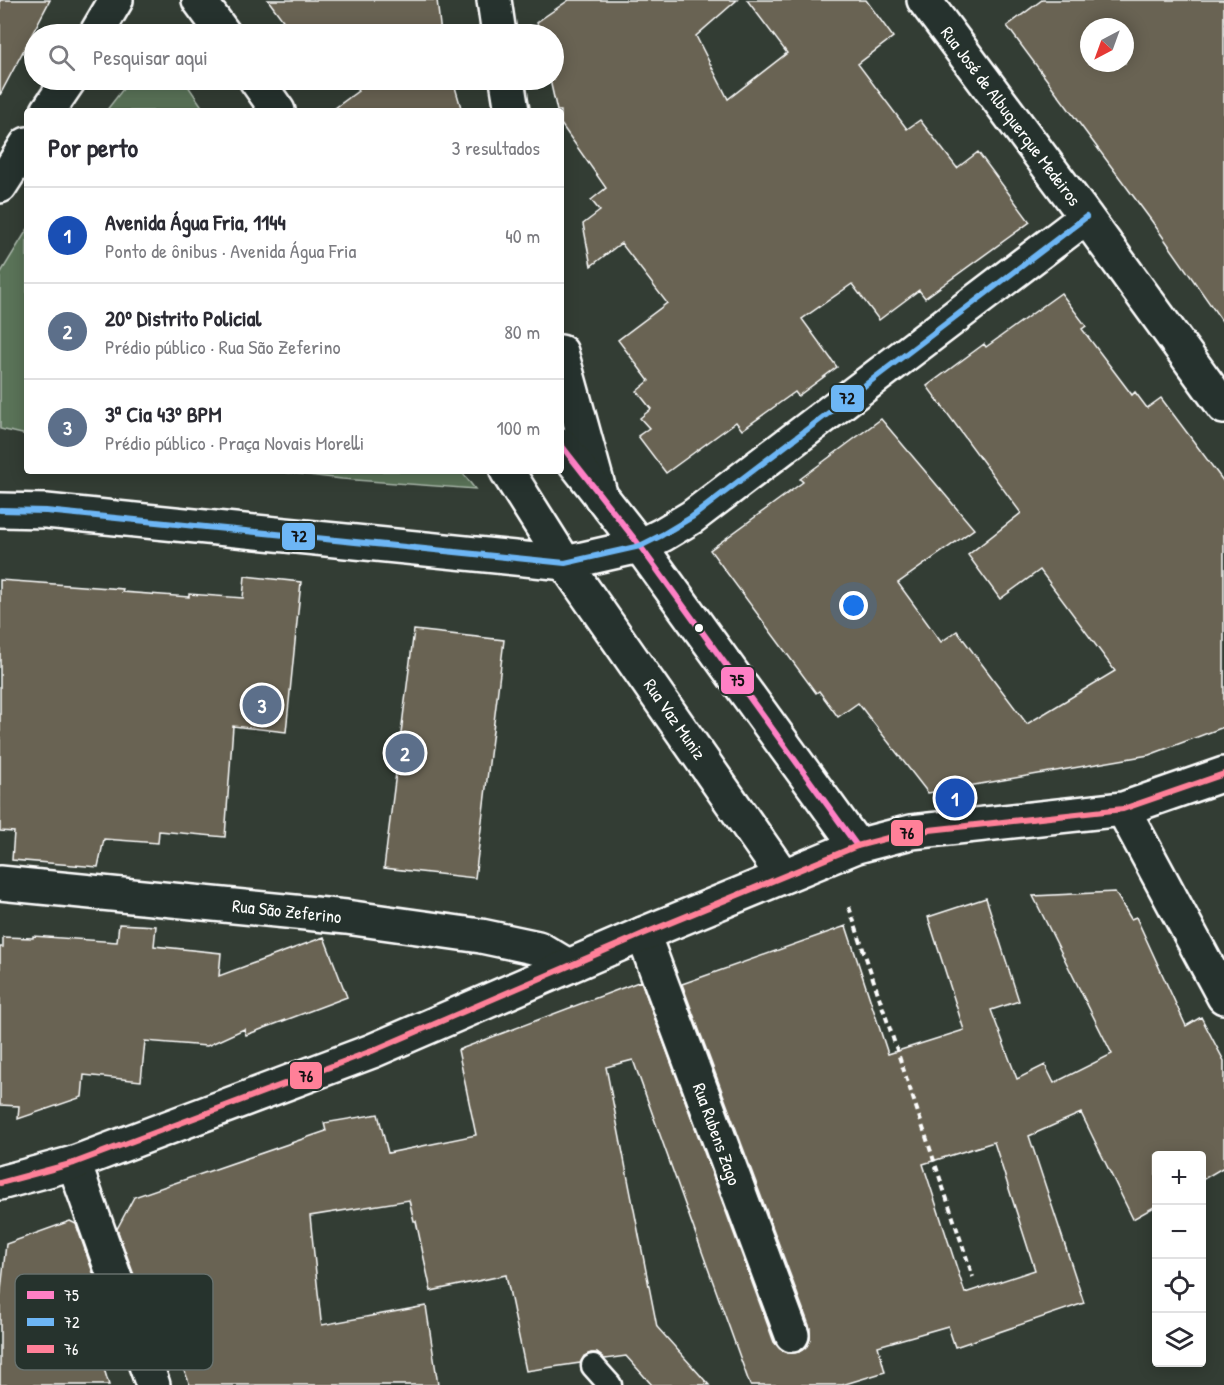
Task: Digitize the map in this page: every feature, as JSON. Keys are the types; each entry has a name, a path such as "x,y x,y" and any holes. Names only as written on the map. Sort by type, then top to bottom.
{"street":[{"path":"102,24 116,0"},
{"path":"199,0 217,24"},
{"path":"494,0 498,24"},
{"name":"Rua José de Albuquerque Medeiros","path":"924,0 1224,407"},
{"path":"50,108 62,90"},
{"path":"263,90 276,108"},
{"path":"509,90 512,108"},
{"path":"0,186 24,149"},
{"path":"0,510 46,512 565,562 640,546 692,517 1086,217"},
{"path":"564,363 601,497"},
{"path":"564,449 640,546 857,846"},
{"name":"Rua Vaz Muniz","path":"509,474 565,562 783,876"},
{"path":"0,494 46,512"},
{"path":"0,1183 74,1163 372,1051 643,933 857,846 911,832 1123,809 1224,774"},
{"path":"1123,809 1224,997"},
{"name":"Rua São Zeferino","path":"0,883 346,917 481,936 538,948 568,966"},
{"name":"Rua Rubens Zago","path":"643,933 792,1335"},
{"path":"74,1163 114,1274"},
{"path":"148,1370 153,1385"}],"lane":[{"path":"593,1366 610,1385"}],"path":[{"path":"849,907 973,1276"}],"green space":[{"path":"122,90 191,90 203,108 108,108"},
{"path":"24,235 24,434 0,429 0,274"},
{"path":"300,474 463,474 475,489"}],"building":[{"path":"0,0 50,0 37,24 24,24 24,49 0,95"},
{"path":"268,0 437,0 440,24 286,24"},
{"path":"569,0 737,0 696,36 728,99 787,53 747,0 866,0 893,37 858,64 907,129 920,120 957,168 978,152 1030,222 925,298 919,290 879,320 852,284 802,319 837,367 798,396 795,392 742,430 736,422 666,473 638,436 649,428 640,418 651,409 637,391 649,381 618,340 667,303 621,243 591,266 583,224 600,211 591,200 606,188 564,128 564,108 556,108 552,90 564,90 564,24 538,24 537,22"},
{"path":"1042,0 1224,0 1224,324 1151,220 1007,26"},
{"path":"456,90 461,108 335,108 358,91"},
{"path":"1061,293 1086,326 1082,329 1132,395 1135,392 1147,408 1161,398 1224,482 1224,727 1149,755 928,793 858,703 838,717 819,691 816,693 710,550 803,482 800,479 881,419 974,529 898,583 941,642 957,631 1027,724 1115,671 1040,570 1000,599 968,555 1021,513 927,386 984,344 986,347"},
{"path":"245,576 301,582 286,732 233,726 225,837 159,831 158,843 104,839 98,867 12,860 14,832 0,831 0,580 123,589 122,592 189,597 189,594 243,598"},
{"path":"414,630 504,640 475,878 384,868"},
{"path":"1115,892 1131,919 1136,917 1186,1026 1201,1017 1224,1061 1224,1167 1206,1178 1206,1151 1152,1151 1152,1208 1133,1219 1081,1113 1029,1136 1084,1303 955,1347 948,1326 878,1346 885,1372 842,1385 750,1385 633,1060 606,1067 657,1327 709,1385 652,1385 626,1356 605,1359 597,1353 584,1356 580,1363 526,1371 506,1275 431,1291 416,1221 414,1221 409,1200 310,1216 321,1321 322,1325 426,1306 438,1385 190,1385 184,1370 213,1370 213,1274 134,1274 117,1229 134,1197 326,1131 324,1123 378,1114 388,1153 476,1135 458,1050 641,981 774,1342 788,1353 799,1352 807,1346 810,1339 810,1328 682,984 846,926 888,1054 964,1030 928,917 986,898 1019,1001 991,1010 1017,1079 1045,1065 1054,1083 1112,1054 1033,896","holes":["994,1142 1035,1270 965,1293 923,1164"]},
{"path":"119,924 156,926 154,946 221,953 219,976 324,937 347,997 246,1035 244,1029 207,1046 145,1041 141,1081 84,1075 82,1097 18,1119 19,1106 0,1105 0,947 3,947 3,937 33,938 33,936 117,942"},
{"path":"70,1221 76,1224 93,1274 15,1274 15,1370 104,1370 109,1385 0,1385 0,1300 6,1244"}],"transit line":[{"name":"72","path":"0,510 46,511 565,563 640,546 692,517 1086,217"},
{"name":"75","path":"564,449 640,546 857,846"},
{"name":"76","path":"0,1183 74,1163 372,1051 643,934 857,846 911,832 1123,809 1224,774"}],"place":[{"name":"3ª Cia 43º BPM","path":"262,705"},
{"name":"20º Distrito Policial","path":"405,753"},
{"name":"Avenida Água Fria, 1144","path":"955,798"}]}
